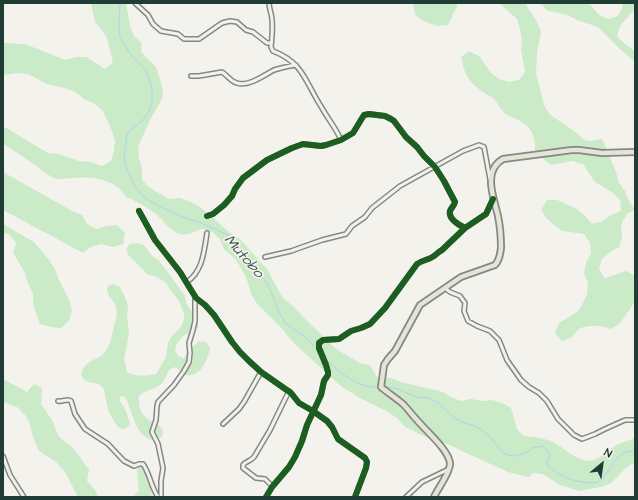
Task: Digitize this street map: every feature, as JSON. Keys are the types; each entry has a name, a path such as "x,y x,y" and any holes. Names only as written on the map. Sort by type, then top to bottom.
{"main road":[{"path":"434,497 449,469 449,460 434,437 404,405 381,387 384,365 394,351 422,303 461,277 495,265 498,261 501,235 490,180 496,165 503,159 572,150 584,150 597,153 635,152"}],"street":[{"path":"134,3 148,15 153,24 161,31 178,34 184,39 199,39 222,23 230,21 237,22 246,30 253,32 267,43 271,43"},
{"path":"269,3 268,6 272,18 273,32 271,47 273,51 287,58 296,65 338,132 341,140"},
{"path":"191,76 222,72 234,82 240,84 258,80 275,70 296,65"},
{"path":"207,216 213,214 224,205 232,196 243,178 267,160 303,144 321,146 341,140 352,133 364,115 369,114 385,116 394,121 406,137 417,147 435,168 455,202 450,211 451,216 457,224 465,228"},
{"path":"265,257 291,251 322,240 346,234 352,226 365,217 372,208 400,186 468,149 479,145 484,147 490,180"},
{"path":"266,497 272,486 289,468 295,457 307,425 321,395 328,372 319,348 319,343 323,340 340,338 351,331 370,324 384,309 417,264 434,256 465,228 486,214 493,199"},
{"path":"139,211 155,240 187,282 195,296 214,315 240,352 261,372 294,395 299,403 327,421 340,442 365,458 367,462 366,468 355,497"},
{"path":"187,282 194,277 202,261 207,233"},
{"path":"445,288 460,296 465,303 464,311 468,321 490,331 499,340 507,360 521,380 547,401 558,419 574,435 582,439 625,420 635,420"},
{"path":"160,497 160,480 163,468 158,444 152,432 156,420 158,402 174,385 190,362 189,343 195,321 195,296"},
{"path":"223,424 244,402 261,372"},
{"path":"272,486 265,479 253,477 243,468 243,465 254,457 270,430 289,391"},
{"path":"58,401 71,401 75,414 85,429 108,444 124,461 134,466 143,464 154,491 160,497"},
{"path":"3,456 10,475 24,497"},
{"path":"406,497 422,482 449,469"}],"green space":[{"path":"91,3 126,3 130,26 134,36 142,43 141,52 156,67 163,89 162,99 151,118 138,147 142,169 142,180 150,188 169,199 180,198 200,207 229,232 239,238 267,269 282,297 333,346 360,363 370,365 377,377 391,378 401,382 443,392 461,401 471,399 482,401 492,400 502,403 511,408 517,429 524,436 551,441 584,460 589,461 597,459 617,445 635,438 635,462 626,468 611,483 601,487 579,491 560,485 543,474 533,473 529,477 508,472 452,446 423,436 404,426 397,418 388,412 342,387 298,347 258,305 252,296 247,280 237,261 224,249 220,239 212,232 201,229 185,234 176,233 156,214 141,204 126,197 116,186 96,178 61,179 52,177 20,154 3,144 3,126 48,153 58,154 79,161 90,162 102,166 111,161 115,141 103,111 94,103 85,100 77,93 68,89 47,84 28,74 17,73 3,75 3,43 25,44 65,60 76,57 86,57 105,69 113,62 107,38 95,22"},
{"path":"414,3 457,3 457,6 448,25 437,26 416,16 413,6"},
{"path":"499,3 525,3 537,22 541,32 537,52 536,73 544,105 549,114 574,131 584,140 591,141 602,139 619,183 635,210 628,213 623,221 621,226 622,237 619,247 602,259 599,269 605,278 626,271 635,276 635,300 620,323 611,329 601,326 580,328 572,337 562,341 555,333 559,323 577,312 587,294 588,283 584,273 586,263 591,253 590,243 584,234 562,231 547,219 541,210 547,200 557,200 577,209 592,224 603,221 611,215 621,211 620,200 613,193 595,182 583,164 572,161 551,165 542,158 535,150 535,140 529,128 523,122 508,116 493,98 478,88 468,77 461,57 469,51 479,56 491,73 499,79 509,82 519,80 525,72 521,50 522,40 517,19"},
{"path":"541,3 589,3 598,14 608,19 618,16 623,6 621,3 634,3 634,10 620,26 617,36 635,51 635,62 598,27 567,15 546,10"},
{"path":"3,172 72,211 82,215 87,224 96,229 117,225 125,233 123,244 113,247 101,244 91,247 83,253 5,211 3,209"},
{"path":"3,224 34,242 55,269 69,300 72,311 69,321 61,328 40,324 33,304 33,294 24,271 13,253 16,243 9,234 3,233"},
{"path":"137,243 144,245 152,256 158,260 167,271 185,296 186,303 198,320 198,327 194,332 184,335 177,343 175,350 178,356 184,358 187,352 199,341 206,342 210,348 208,356 199,371 191,375 185,375 175,367 169,370 163,382 157,387 144,392 139,396 139,405 143,415 163,430 162,437 151,440 140,432 125,397 121,396 119,400 126,411 130,424 125,429 119,428 108,410 104,389 99,384 85,381 81,375 86,365 102,355 109,346 117,313 115,304 108,292 107,288 109,285 114,284 120,287 127,302 129,331 124,358 127,372 141,376 156,374 166,357 168,343 171,337 181,327 184,320 184,314 179,301 167,284 155,276 148,275 129,256 126,250 130,244"},
{"path":"3,379 27,392 34,384 42,388 41,404 52,420 59,437 74,449 89,470 87,481 95,490 98,497 78,497 65,472 56,462 39,451 26,416 17,407 3,402"},
{"path":"140,465 149,480 152,497 135,497 135,494 139,491 137,469"}],"waterway":[{"name":"Mutobo","path":"120,3 120,37 131,55 146,70 152,91 152,102 149,112 127,135 124,157 126,167 135,186 142,195 160,207 228,235 268,285 286,324 304,336 317,349"},
{"name":"Mutobo","path":"324,357 350,379 362,385 377,387"},
{"name":"Mutobo","path":"387,387 398,389 416,397 428,398 437,402 453,417 482,430 503,453 513,456 523,454 533,448 543,446 550,454 547,465 558,474 576,481 596,483 605,476 616,459 625,452 635,450"}],"cycle path":[{"path":"207,216 213,214 224,205 232,196 243,178 267,160 303,144 321,146 341,140 353,133 364,115 369,114 385,116 394,121 406,137 435,167 455,202 450,211 451,217 454,221 465,228"},
{"path":"266,497 295,457 307,425 321,395 324,381 328,375 326,365 319,348 319,343 323,340 339,339 351,331 370,324 385,308 417,264 442,250 465,228 486,214 493,199"},
{"path":"139,211 155,240 180,272 196,298 214,315 240,352 261,372 291,393 299,403 327,421 338,439 365,458 367,462 366,468 355,497"}]}
